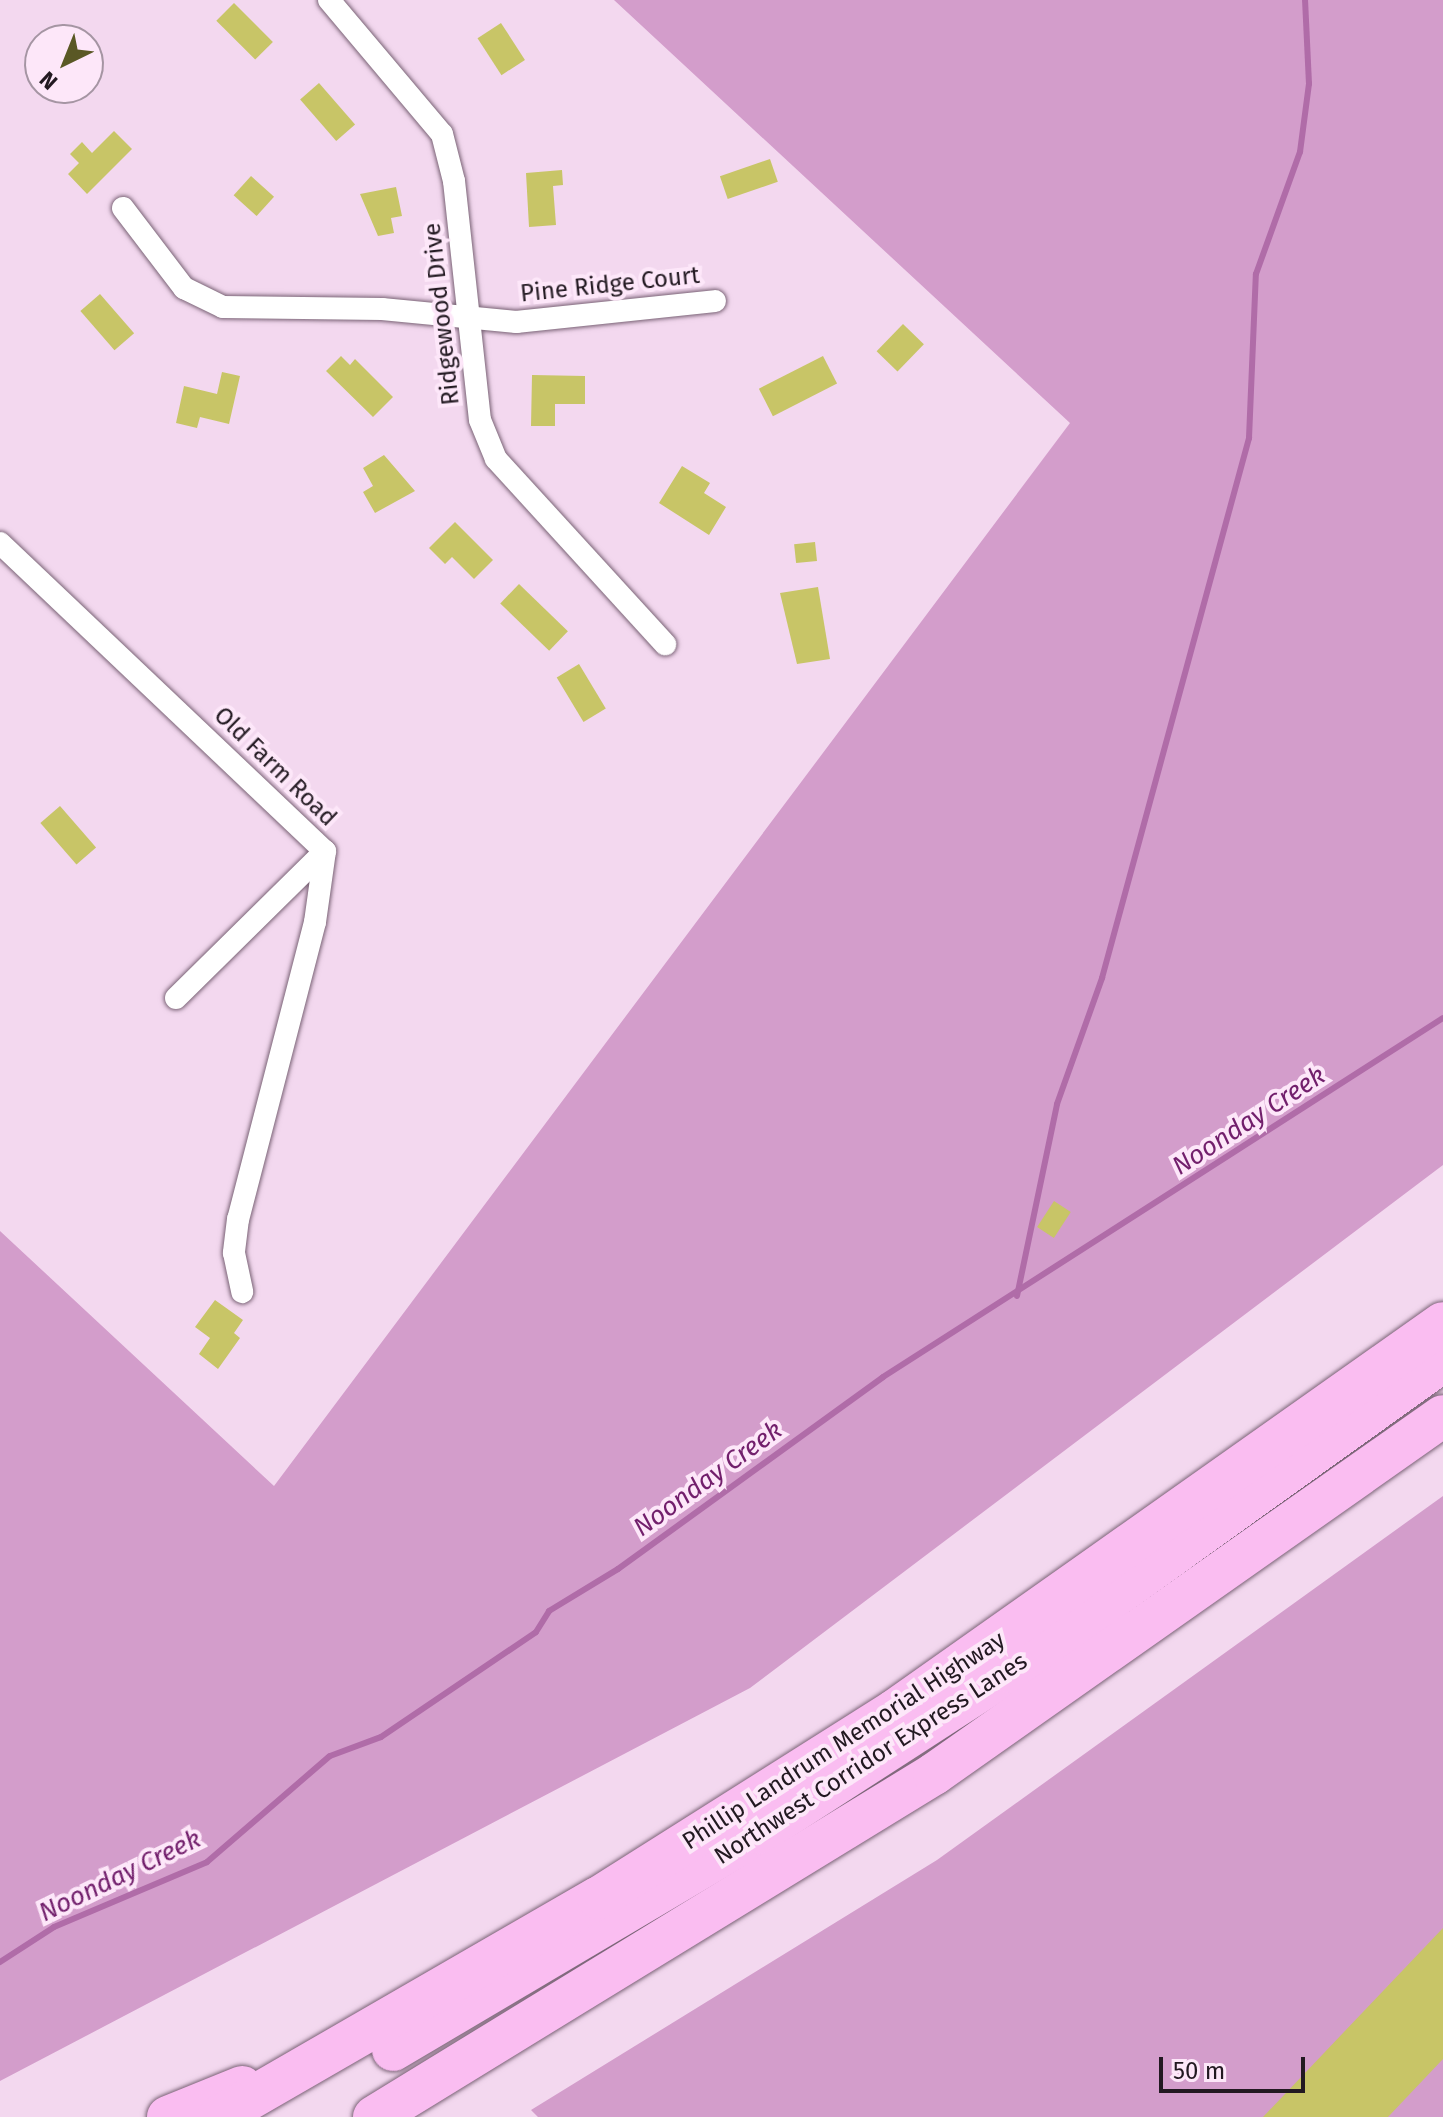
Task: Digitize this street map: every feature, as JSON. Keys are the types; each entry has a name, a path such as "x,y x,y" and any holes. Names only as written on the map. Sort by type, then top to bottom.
{"highway":[{"name":"Phillip Landrum Memorial Highway","path":"218,2117 598,1898 894,1711 1443,1323"},
{"name":"Northwest Corridor Express Lanes","path":"274,2117 474,2007 760,1833 1202,1539 1443,1361"},
{"path":"397,2117 583,1994 1030,1710 1443,1416"},
{"path":"374,2117 583,1994"},
{"path":"168,2117 225,2091 290,2076"}],"street":[{"name":"Ridgewood Drive","path":"329,0 442,134 454,181 464,315 480,420 496,459 665,644"},
{"name":"Pine Ridge Court","path":"123,208 184,288 223,307 464,315 516,322 715,301"},
{"name":"Old Farm Road","path":"0,543 325,851 315,922 238,1219 234,1253 242,1292"},
{"path":"176,998 325,851"}],"shaded area":[{"path":"614,0 1443,0 1443,1165 750,1688 0,2081 0,1231 274,1486 1070,423"},
{"path":"1443,1496 1443,2117 538,2117 531,2110 937,1860"}],"building":[{"path":"234,3 273,42 255,60 216,21"},
{"path":"501,23 525,60 501,75 478,38"},
{"path":"319,83 355,125 336,141 300,99"},
{"path":"114,131 132,149 87,194 68,174 79,163 70,154 82,142 92,153"},
{"path":"770,159 778,182 728,199 720,176"},
{"path":"562,170 563,185 553,186 556,225 529,227 526,173"},
{"path":"251,176 274,197 257,216 234,195"},
{"path":"396,187 402,216 391,218 394,233 378,236 360,194"},
{"path":"100,294 134,333 114,350 80,311"},
{"path":"903,324 924,344 897,371 877,351"},
{"path":"341,356 350,365 355,359 393,397 373,417 326,371"},
{"path":"823,356 837,384 773,416 759,389"},
{"path":"222,372 240,376 229,424 200,417 197,428 176,423 184,386 217,394"},
{"path":"532,375 585,376 585,404 555,404 555,426 531,426"},
{"path":"384,455 415,491 375,513 363,492 373,486 363,468"},
{"path":"682,466 710,483 704,493 726,507 709,535 659,503"},
{"path":"455,522 493,560 474,579 452,557 445,564 429,548"},
{"path":"815,542 817,561 796,563 794,544"},
{"path":"519,584 568,631 549,651 500,603"},
{"path":"818,587 830,659 797,664 780,593"},
{"path":"579,664 606,709 583,722 557,677"},
{"path":"60,806 96,848 76,865 40,823"},
{"path":"1054,1201 1071,1212 1054,1238 1037,1227"},
{"path":"215,1300 243,1320 234,1333 240,1338 218,1369 199,1354 210,1338 195,1327"},
{"path":"1443,1928 1443,2059 1388,2117 1263,2117"}],"waterway":[{"path":"1017,1296 1057,1104 1102,978 1249,438 1256,274 1300,152 1309,84 1305,0"},
{"name":"Noonday Creek","path":"0,1962 54,1927 207,1862 330,1756 381,1737 536,1632 549,1611 618,1569 883,1377 1443,1018"}]}
